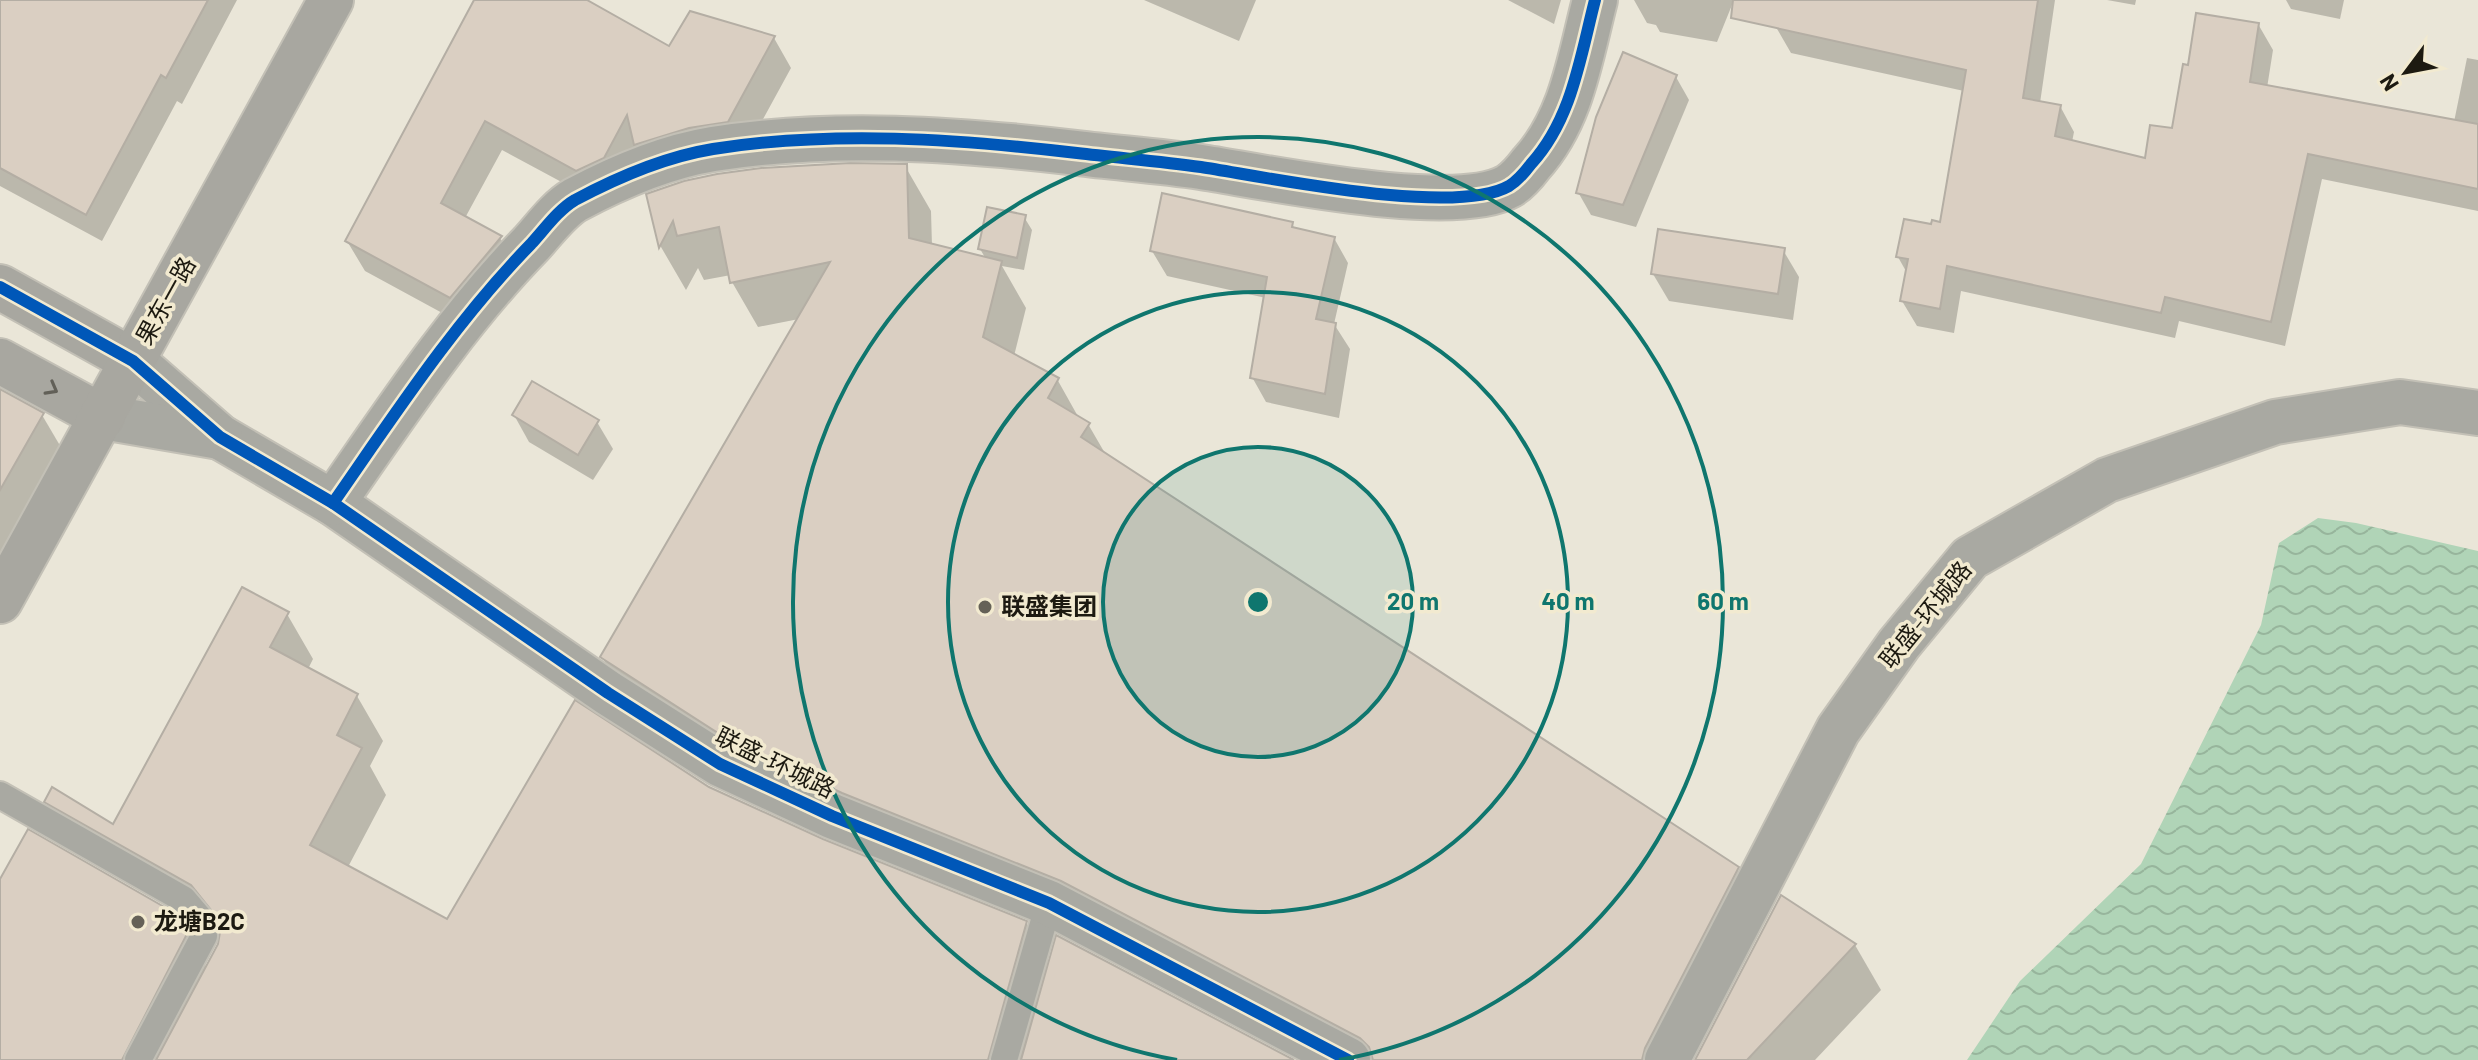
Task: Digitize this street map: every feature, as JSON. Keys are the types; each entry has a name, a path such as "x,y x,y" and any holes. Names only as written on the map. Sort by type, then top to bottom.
{"main road":[{"name":"果东一路","path":"0,601 331,0"},
{"path":"0,287 133,361"},
{"path":"0,361 103,417"}],"street":[{"path":"333,503 400,405 509,266 569,203 632,171 709,149 867,138 994,144 1199,167 1300,184 1409,196 1455,197 1492,192 1510,186 1546,148 1568,108 1595,0"},
{"path":"133,361 220,437"},
{"name":"联盛-环城路","path":"1667,1060 1838,730 1899,644 1970,558 2107,480 2275,422 2400,402 2478,413"},
{"path":"103,417 220,437"},
{"name":"联盛-环城路","path":"220,437 333,503 608,693 720,764 832,816 1049,903 1348,1060"}],"lane":[{"path":"0,795 183,899 200,919 204,936 138,1060"},
{"path":"1004,1060 1049,903"}],"water":[{"path":"2318,518 2356,523 2478,551 2478,1060 1967,1060 2020,981 2141,864 2261,625 2279,543"}],"building":[{"path":"0,0 208,0 166,78 161,75 86,215 0,168"},
{"path":"474,0 587,0 669,46 690,11 775,36 728,122 689,128 634,145 627,115 604,158 576,171 485,121 441,203 502,236 450,298 345,241"},
{"path":"1733,0 2038,0 2023,98 2061,105 2055,136 2145,158 2150,125 2172,128 2183,64 2188,65 2196,13 2259,23 2250,82 2478,124 2478,189 2308,154 2271,322 2165,297 2161,313 1947,266 1940,309 1900,301 1908,259 1896,257 1904,219 1931,224 1932,220 1940,222 1966,70 1731,18"},
{"path":"1623,52 1677,75 1623,205 1576,193 1596,117"},
{"name":"联盛集团","path":"850,163 907,164 909,238 1002,261 983,337 1059,378 1048,398 1090,423 1081,437 1739,867 1645,1048 1642,1060 1373,1060 1369,1047 1360,1038 1061,881 842,793 732,742 600,657 830,262 730,283 719,227 677,236 673,221 659,248 646,194 717,174"},
{"path":"1162,193 1293,222 1292,227 1335,237 1316,319 1336,323 1325,394 1250,378 1267,277 1150,251"},
{"path":"987,207 1026,215 1017,258 978,249"},
{"path":"1658,229 1785,248 1778,294 1651,274"},
{"path":"532,381 599,420 578,455 512,415"},
{"path":"0,389 44,413 0,490"},
{"path":"242,587 289,612 270,647 358,694 337,735 362,748 310,845 447,919 575,700 709,787 823,839 1027,921 988,1060 156,1060 218,944 220,932 215,915 191,885 44,802 52,787 113,824"},
{"path":"28,829 173,912 185,926 187,934 122,1060 0,1060 0,879"},
{"path":"1781,895 1856,944 1747,1060 1695,1060"},
{"path":"1056,935 1294,1060 1021,1060"}],"cycle path":[{"path":"333,503 451,337 552,220 575,200 642,169 677,157 758,143 895,139 986,144 1170,163 1359,192 1447,198 1483,194 1509,186 1518,179 1556,128 1573,87 1595,0"},
{"path":"0,287 133,361 220,437 333,503 608,693 720,764 832,816 1049,903 1348,1060"}],"place":[{"name":"联盛集团","path":"985,607"},
{"name":"龙塘B2C","path":"138,922"}]}
